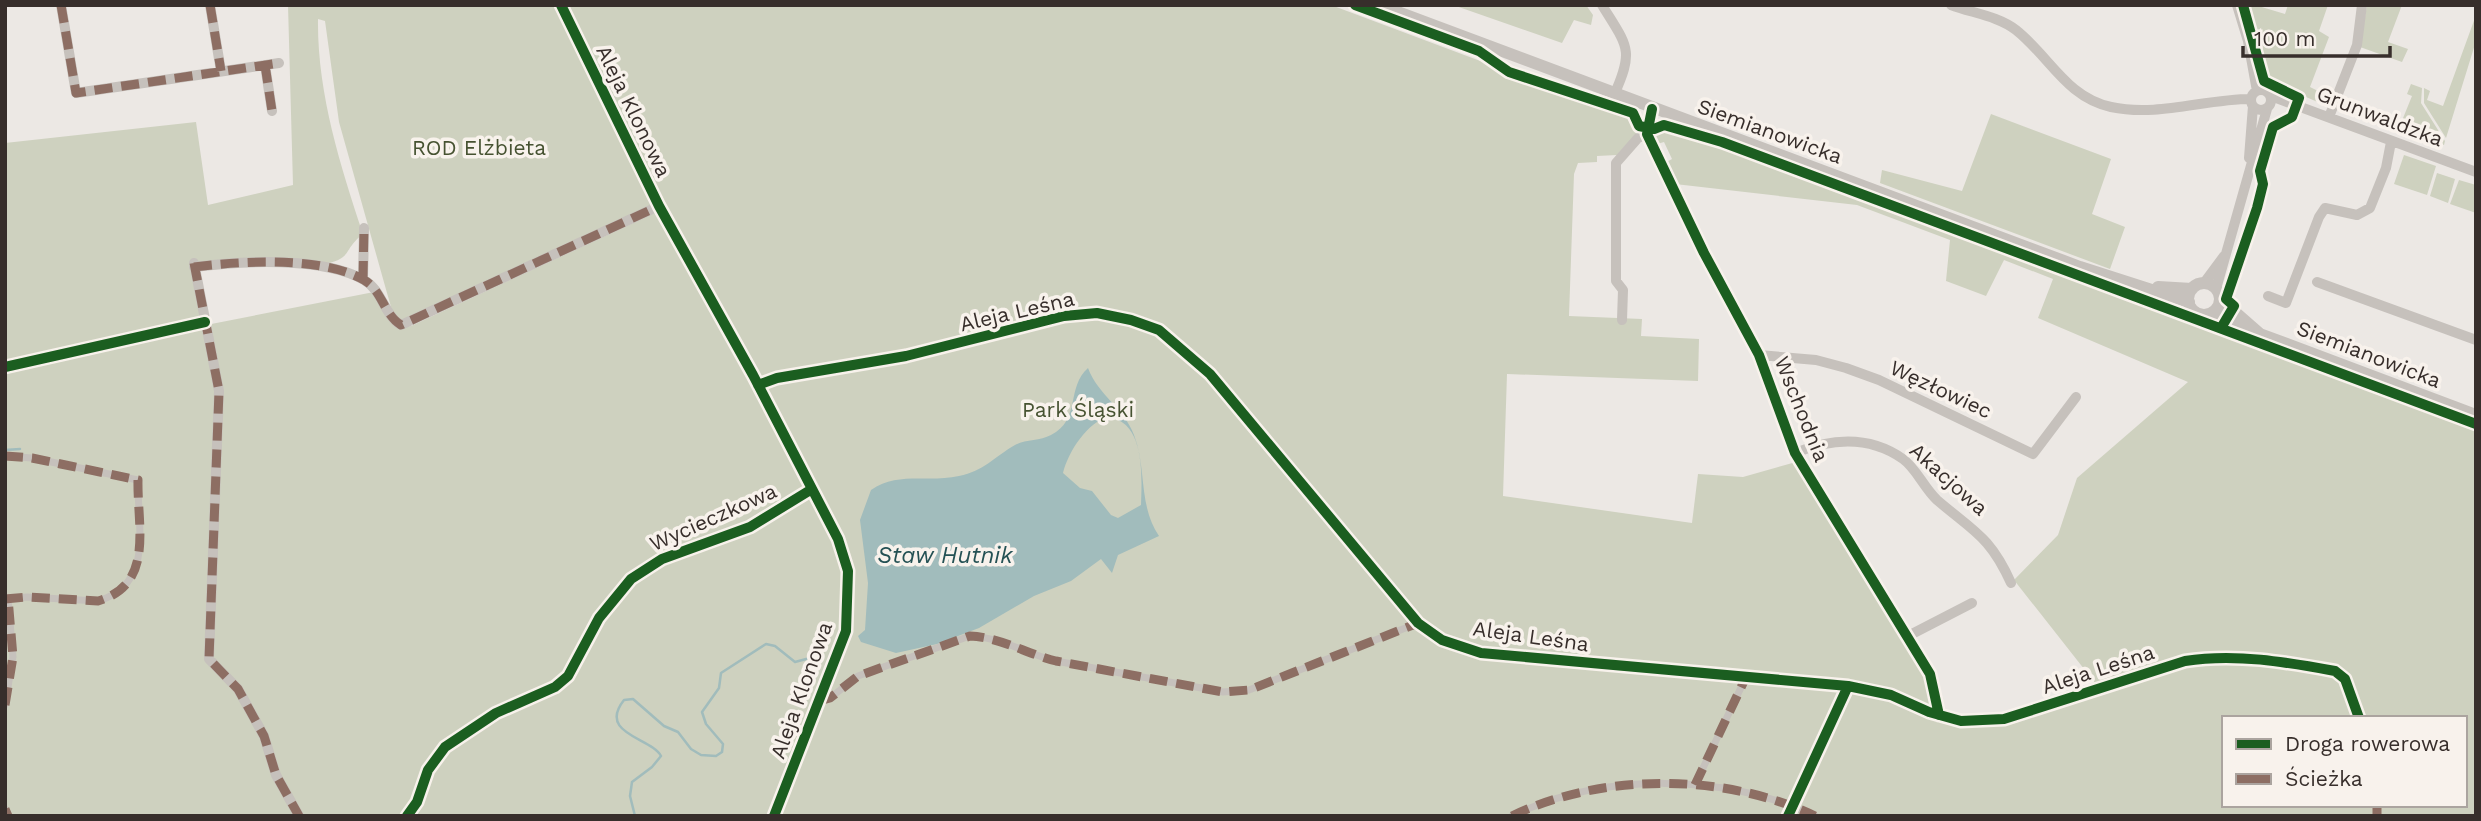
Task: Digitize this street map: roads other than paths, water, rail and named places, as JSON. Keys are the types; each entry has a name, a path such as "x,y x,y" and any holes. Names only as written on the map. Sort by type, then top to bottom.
{"street":[{"path":"61,5 76,93 279,63"},
{"path":"210,5 221,71"},
{"name":"Aleja Klonowa","path":"561,5 659,206 675,232"},
{"name":"Siemianowicka","path":"1379,5 2107,277 2190,296 2196,312 2213,312 2267,337 2476,415"},
{"path":"1601,5 1628,54 1625,70 1614,95"},
{"path":"1951,5 2011,26 2033,44 2072,89 2101,104 2142,110 2254,99"},
{"path":"2237,5 2254,65 2254,99 2249,121 2249,169"},
{"path":"2329,117 2357,45 2362,5"},
{"path":"265,65 272,111"},
{"name":"Grunwaldzka","path":"2254,99 2266,91 2271,96 2476,172"},
{"path":"2213,312 2213,290 2271,96"},
{"path":"2254,99 2261,111 2267,109"},
{"path":"1622,320 1623,290 1616,281 1616,163 1639,138 1647,134 1652,109"},
{"name":"Wschodnia","path":"1647,134 1704,253 1759,355 1795,453 1930,674 1939,715"},
{"path":"2268,296 2286,303 2319,217 2325,208 2357,215 2370,208 2386,168 2391,142"},
{"path":"299,816 276,775 264,736 238,689 209,659 219,391 194,265 265,262 320,267 363,279 382,296 396,322 407,324 659,206"},
{"path":"363,279 364,228"},
{"path":"2317,282 2476,340"},
{"path":"2190,296 2213,290"},
{"name":"Siemianowicka","path":"2213,290 2250,327"},
{"name":"Aleja Leśna","path":"758,385 777,377 906,356 1064,316 1097,313 1131,320 1159,330 1210,374 1418,623 1442,640 1482,653 1870,690 1961,721 2004,719 2185,662 2213,657 2282,662 2336,671 2345,679 2358,716"},
{"path":"5,367 205,322"},
{"name":"Węzłowiec","path":"1759,355 1816,360 1846,368 1879,380 2033,454 2076,397"},
{"name":"Aleja Klonowa","path":"758,385 838,539 848,571 846,631 774,816"},
{"name":"Akacjowa","path":"1795,453 1852,439 1868,442 1903,459 1936,499 1986,538 2011,583"},
{"path":"5,456 32,458 138,481 139,544 139,559 129,584 108,598 98,601 7,598 13,656 5,705"},
{"path":"1908,636 1972,603"},
{"path":"819,701 830,698 858,676 970,636 1056,661 1223,692 1249,690 1418,623"},
{"path":"1695,785 1745,679"},
{"path":"1512,816 1549,802 1595,791 1645,785 1695,785 1755,795 1815,816"},
{"path":"5,809 8,816"}],"water":[{"name":"Staw Hutnik","path":"1088,368 1092,378 1130,425 1139,451 1129,429 1121,421 1109,417 1094,424 1080,439 1069,456 1063,473 1080,488 1092,491 1111,515 1118,518 1141,505 1141,469 1148,512 1159,536 1118,555 1112,573 1101,559 1071,581 1034,596 979,628 937,644 896,653 861,642 858,636 865,630 868,583 860,520 871,490 881,484 903,479 947,478 968,474 1015,445 1051,435 1060,429 1070,412 1077,384"}],"waterway":[{"path":"5,450 20,449"},
{"path":"635,816 630,796 632,782 652,767 661,756 621,728 617,721 617,711 624,700 633,699 664,726 678,732 691,749 701,755 716,756 722,752 723,744 706,724 702,712 719,688 721,673 766,644 775,646 795,662 821,655"}],"park label":[{"name":"ROD Elżbieta","path":"479,147"},
{"name":"Park Śląski","path":"1078,409"}]}
